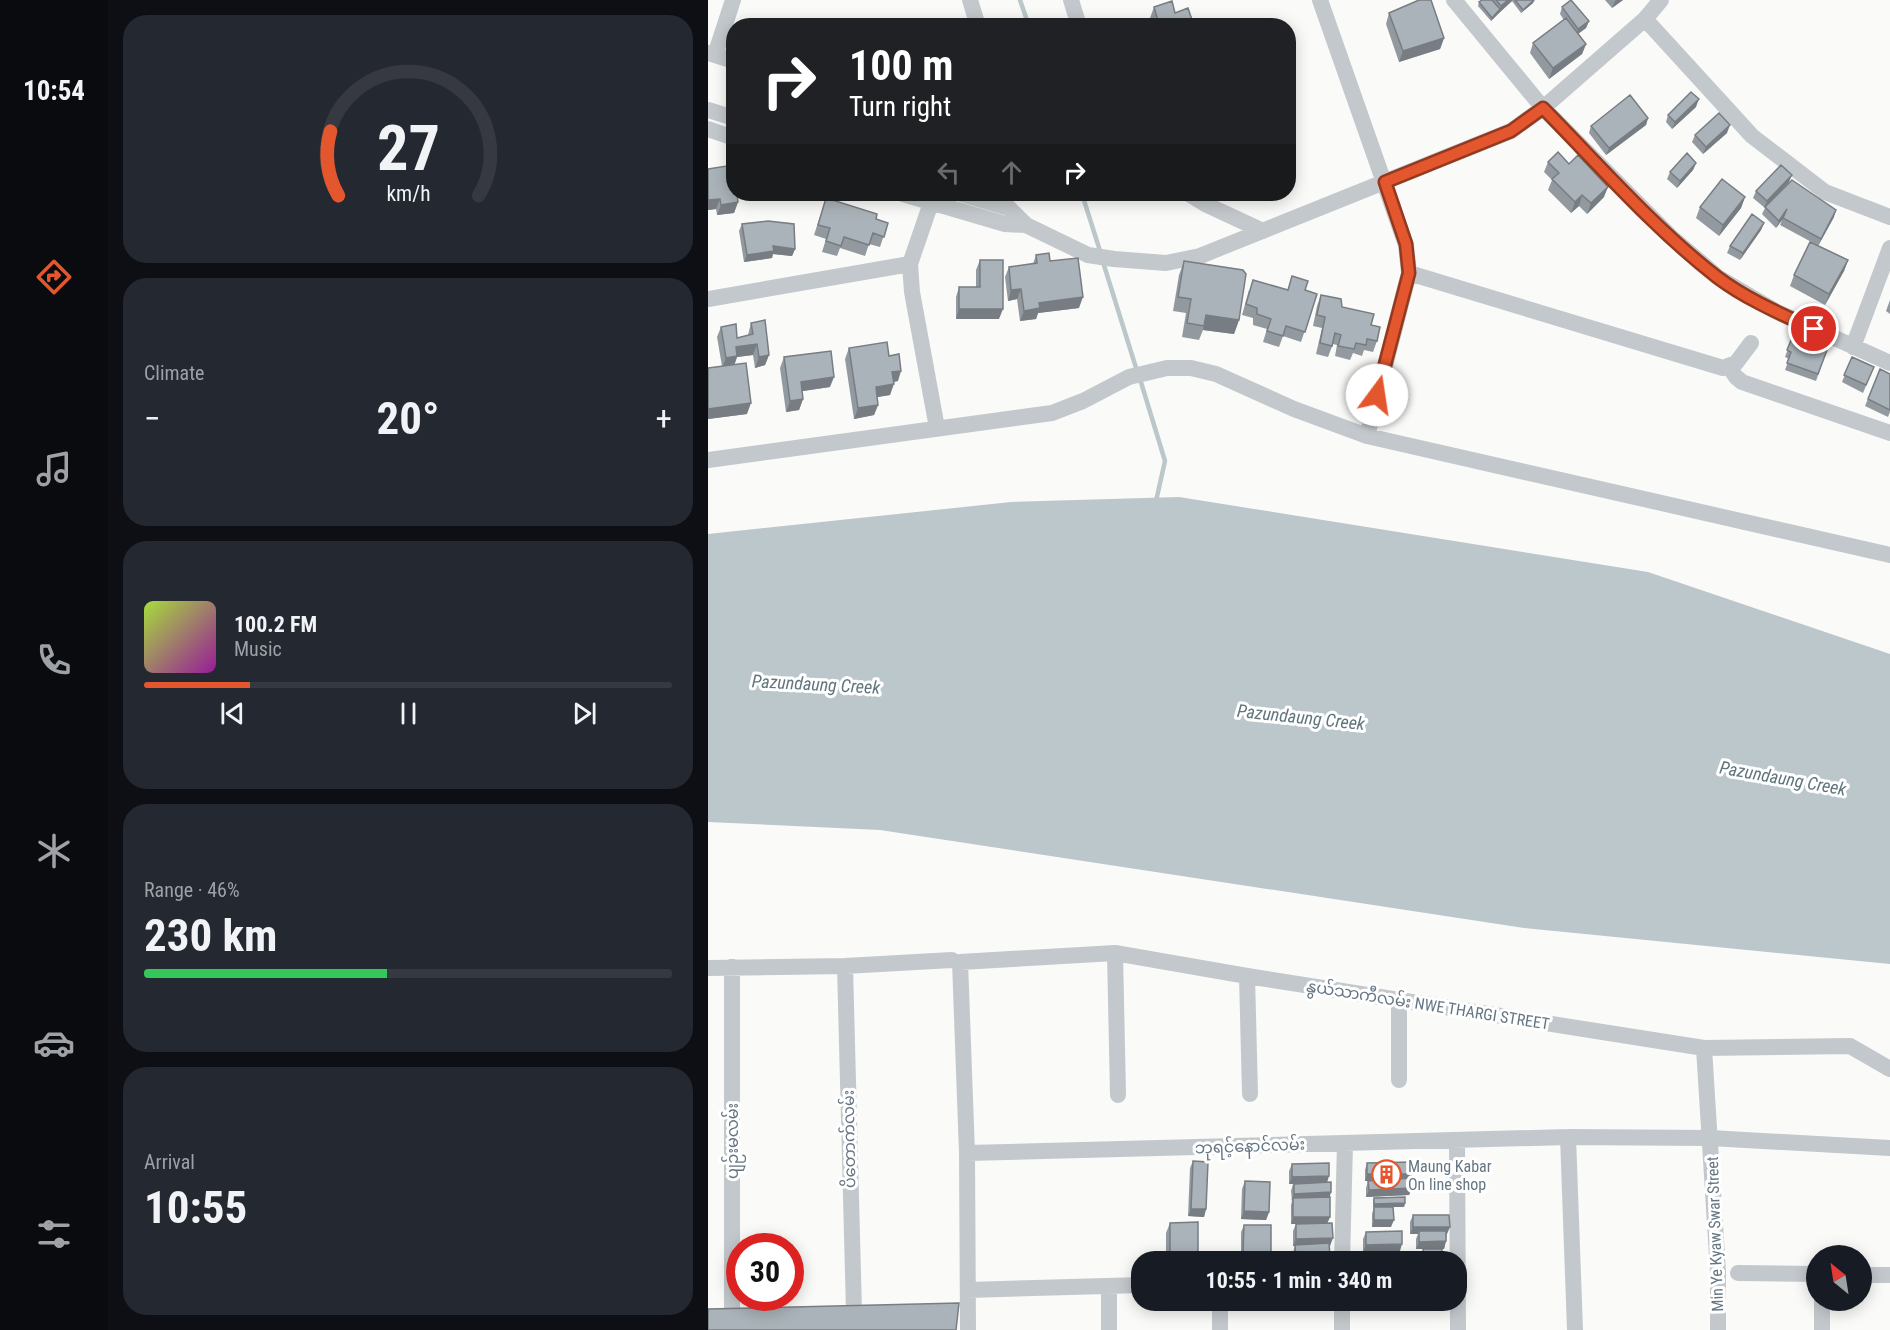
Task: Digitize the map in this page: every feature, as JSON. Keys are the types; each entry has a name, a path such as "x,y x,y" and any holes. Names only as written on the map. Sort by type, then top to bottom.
{"street":[{"path":"712,54 733,0"},
{"path":"970,0 976,18"},
{"path":"1071,0 1077,18"},
{"path":"1320,0 1406,244 1409,273 1367,436"},
{"path":"986,201 1009,208 1026,225 1088,255 1166,263 1200,256 1511,131 1543,108 1645,19 1661,0"},
{"path":"1457,1 1543,108 1670,236 1719,278 1775,311 1890,363"},
{"path":"1645,19 1752,136 1825,192 1890,217"},
{"path":"708,110 726,116"},
{"path":"708,129 726,136"},
{"path":"708,144 726,141"},
{"path":"931,201 910,264 912,292 937,428"},
{"path":"940,201 1005,224 1026,225"},
{"path":"1200,201 1263,231"},
{"path":"1853,347 1890,248"},
{"path":"708,299 910,264"},
{"path":"1409,273 1723,368 1737,363 1751,343"},
{"path":"1729,367 1742,382 1890,433"},
{"path":"708,460 1052,413 1083,401 1129,377 1167,368 1191,368 1216,374 1294,409 1367,436 1890,555"},
{"path":"1115,953 1118,1095"},
{"name":"နွယ်သာကီလမ်း NWE THARGI STREET","path":"708,968 845,966 1115,953 1246,976 1704,1048 1850,1046 1890,1069"},
{"path":"956,961 967,1153 968,1330"},
{"name":"ပိတောက်လမ်း","path":"845,966 848,1312 875,1311"},
{"name":"ပျဉ်းမလမ်း","path":"730,1315 732,967"},
{"path":"1246,976 1250,1094"},
{"path":"1398,1000 1399,1080"},
{"name":"Min Ye Kyaw Swar Street","path":"1704,1048 1718,1272 1718,1330"},
{"path":"1568,1137 1575,1330"},
{"name":"ဘုရင့်နောင်လမ်း","path":"967,1153 1568,1137 1710,1138 1890,1148"},
{"path":"1457,1140 1458,1330"},
{"path":"1342,1251 1345,1143"},
{"path":"1738,1273 1806,1274"},
{"path":"1872,1275 1890,1275"},
{"path":"968,1290 1131,1286"},
{"path":"1109,1287 1109,1330"},
{"path":"1220,1311 1220,1330"},
{"path":"1342,1311 1342,1330"},
{"path":"1822,1311 1822,1330"}],"water":[{"name":"Pazundaung Creek","path":"1179,497 1648,572 1890,654 1890,964 1524,928 880,830 708,822 708,534 1011,502"}],"building":[{"path":"1419,0 1431,0 1444,38 1403,51 1389,13"},
{"path":"1492,0 1500,9 1492,18 1479,2"},
{"path":"1496,0 1508,0 1501,6"},
{"path":"1515,0 1534,0 1523,10"},
{"path":"1571,0 1589,21 1578,29 1562,7"},
{"path":"1172,1 1175,13 1188,8 1191,18 1157,18 1154,7"},
{"path":"1566,18 1586,44 1553,68 1533,43"},
{"path":"1691,92 1699,99 1675,122 1668,115"},
{"path":"1630,95 1648,118 1609,148 1591,126"},
{"path":"1719,113 1730,125 1706,147 1695,135"},
{"path":"1558,152 1569,164 1578,155 1608,187 1591,203 1582,195 1575,202 1552,179 1559,173 1548,162"},
{"path":"1687,153 1696,163 1680,181 1670,172"},
{"path":"1781,165 1792,175 1767,201 1756,191"},
{"path":"726,166 726,201 738,202 721,205 720,199 708,200 708,169"},
{"path":"1722,179 1745,197 1723,225 1700,207"},
{"path":"1792,180 1836,210 1821,239 1783,218 1787,209 1779,221 1765,207"},
{"path":"825,201 836,201 877,214 876,219 888,223 884,237 873,233 869,245 844,237 841,246 826,241 830,228 818,225"},
{"path":"1752,214 1764,223 1743,253 1730,246"},
{"path":"768,221 794,224 795,249 773,246 774,251 747,255 742,224"},
{"path":"1810,242 1848,260 1829,294 1794,275"},
{"path":"1049,253 1050,261 1078,258 1083,297 1039,303 1040,308 1024,311 1021,289 1011,290 1009,267 1037,263 1036,255"},
{"path":"980,260 1003,260 1003,309 959,309 959,287 980,287"},
{"path":"1184,261 1243,270 1246,274 1239,320 1206,315 1204,326 1187,323 1191,299 1178,297"},
{"path":"1292,276 1308,281 1305,290 1317,294 1305,332 1286,326 1283,336 1267,331 1271,319 1257,314 1257,308 1246,304 1253,280 1288,290"},
{"path":"1321,295 1341,299 1342,307 1374,314 1371,325 1380,327 1377,341 1367,339 1366,345 1356,343 1354,349 1338,346 1341,335 1335,333 1332,346 1320,343 1325,317 1317,315"},
{"path":"765,320 769,355 759,357 757,344 736,347 737,356 726,358 721,327 736,324 737,338 753,334 751,323"},
{"path":"1792,338 1827,350 1818,374 1787,363 1791,352 1787,350"},
{"path":"887,342 889,356 899,354 901,371 892,372 894,384 876,387 878,405 858,408 849,348"},
{"path":"831,351 834,377 801,382 803,399 790,401 784,357"},
{"path":"1852,357 1874,367 1866,385 1844,375"},
{"path":"746,363 751,403 708,409 708,368"},
{"path":"1880,369 1890,374 1890,410 1868,399"},
{"path":"1193,1161 1208,1162 1206,1209 1191,1209"},
{"path":"1412,1162 1412,1174 1367,1174 1367,1163"},
{"path":"1329,1163 1329,1176 1292,1177 1292,1164"},
{"path":"1411,1178 1412,1188 1369,1190 1368,1181"},
{"path":"1245,1181 1270,1182 1269,1212 1244,1211"},
{"path":"1331,1182 1331,1192 1294,1194 1294,1184"},
{"path":"1330,1197 1330,1217 1293,1217 1293,1198"},
{"path":"1405,1197 1405,1203 1374,1204 1374,1198"},
{"path":"1374,1207 1393,1207 1394,1220 1374,1220"},
{"path":"1413,1215 1449,1215 1450,1227 1413,1227"},
{"path":"1198,1222 1198,1251 1170,1251 1170,1223"},
{"path":"1332,1223 1333,1238 1296,1239 1296,1224"},
{"path":"1244,1225 1271,1225 1271,1251 1243,1251"},
{"path":"1402,1231 1402,1244 1366,1245 1366,1232"},
{"path":"1419,1231 1446,1231 1446,1241 1419,1242"},
{"path":"1329,1243 1330,1251 1295,1251 1295,1245"},
{"path":"1423,1249 1442,1249 1442,1251 1423,1251"},
{"path":"959,1303 956,1330 708,1330 708,1309 804,1311 804,1307"}],"waterway":[{"path":"1020,0 1026,18"},
{"path":"1084,201 1101,254"},
{"path":"1103,262 1137,371"},
{"path":"1140,379 1165,461 1156,501"}],"place":[{"name":"Maung Kabar On line shop","path":"1387,1175"}],"route":[{"path":"1377,395 1409,273 1406,244 1385,182 1511,131 1543,108 1670,236 1719,278 1775,311 1814,329"}]}
